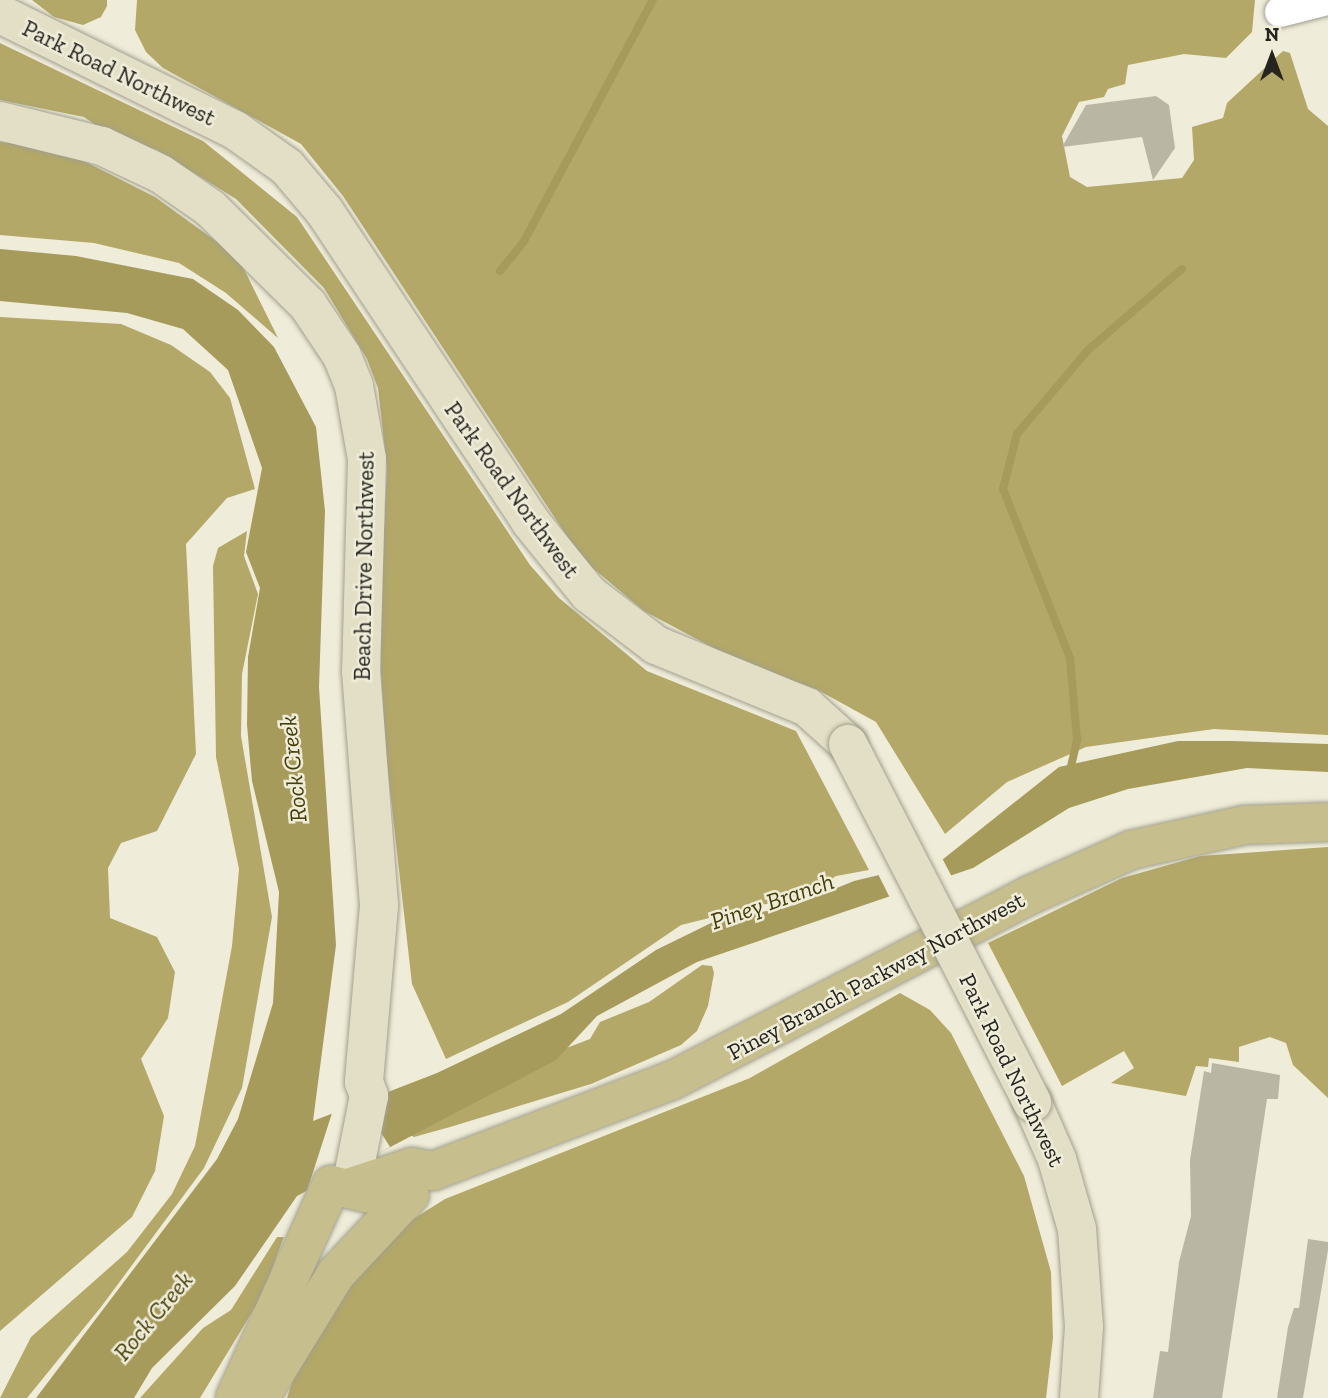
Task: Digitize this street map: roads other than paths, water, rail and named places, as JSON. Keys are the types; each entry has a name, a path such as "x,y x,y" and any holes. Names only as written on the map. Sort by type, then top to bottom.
{"main road":[{"name":"Piney Branch Parkway Northwest","path":"343,1180 389,1199 421,1183 723,1058 1030,895 1119,855 1198,832 1328,822"},
{"name":"Beach Drive Northwest","path":"254,1396 343,1180"},
{"path":"254,1396 336,1274 421,1183"}],"street":[{"path":"1280,12 1327,0"},
{"name":"Park Road Northwest","path":"0,14 235,130 286,167 325,212 530,521 589,594 665,649 807,707 848,744 1032,1102 1057,1159 1077,1229 1084,1327 1079,1398"},
{"name":"Beach Drive Northwest","path":"0,121 102,146 192,195 244,238 296,291 349,371 367,459 361,671 379,886 364,1082 369,1096 343,1180"}],"water":[{"name":"Rock Creek","path":"0,249 76,256 193,279 238,310 274,347 316,427 325,511 319,687 336,945 313,1121 437,1073 561,1014 656,950 711,923 795,905 854,881 942,860 1059,767 1178,741 1232,741 1328,744 1328,772 1247,768 1128,789 1069,808 973,868 697,962 597,1016 556,1060 297,1196 235,1286 152,1368 134,1398 36,1398 217,1159 238,1119 273,1003 279,892 252,781 247,725 248,657 260,588 246,552 262,468 228,370 183,329 127,313 0,301"}],"waterway":[{"path":"500,271 523,243 653,0"},
{"path":"1069,775 1077,739 1070,658 1003,489 1017,434 1088,350 1182,269"}],"water label":[{"name":"Piney Branch","path":"772,901"}]}
